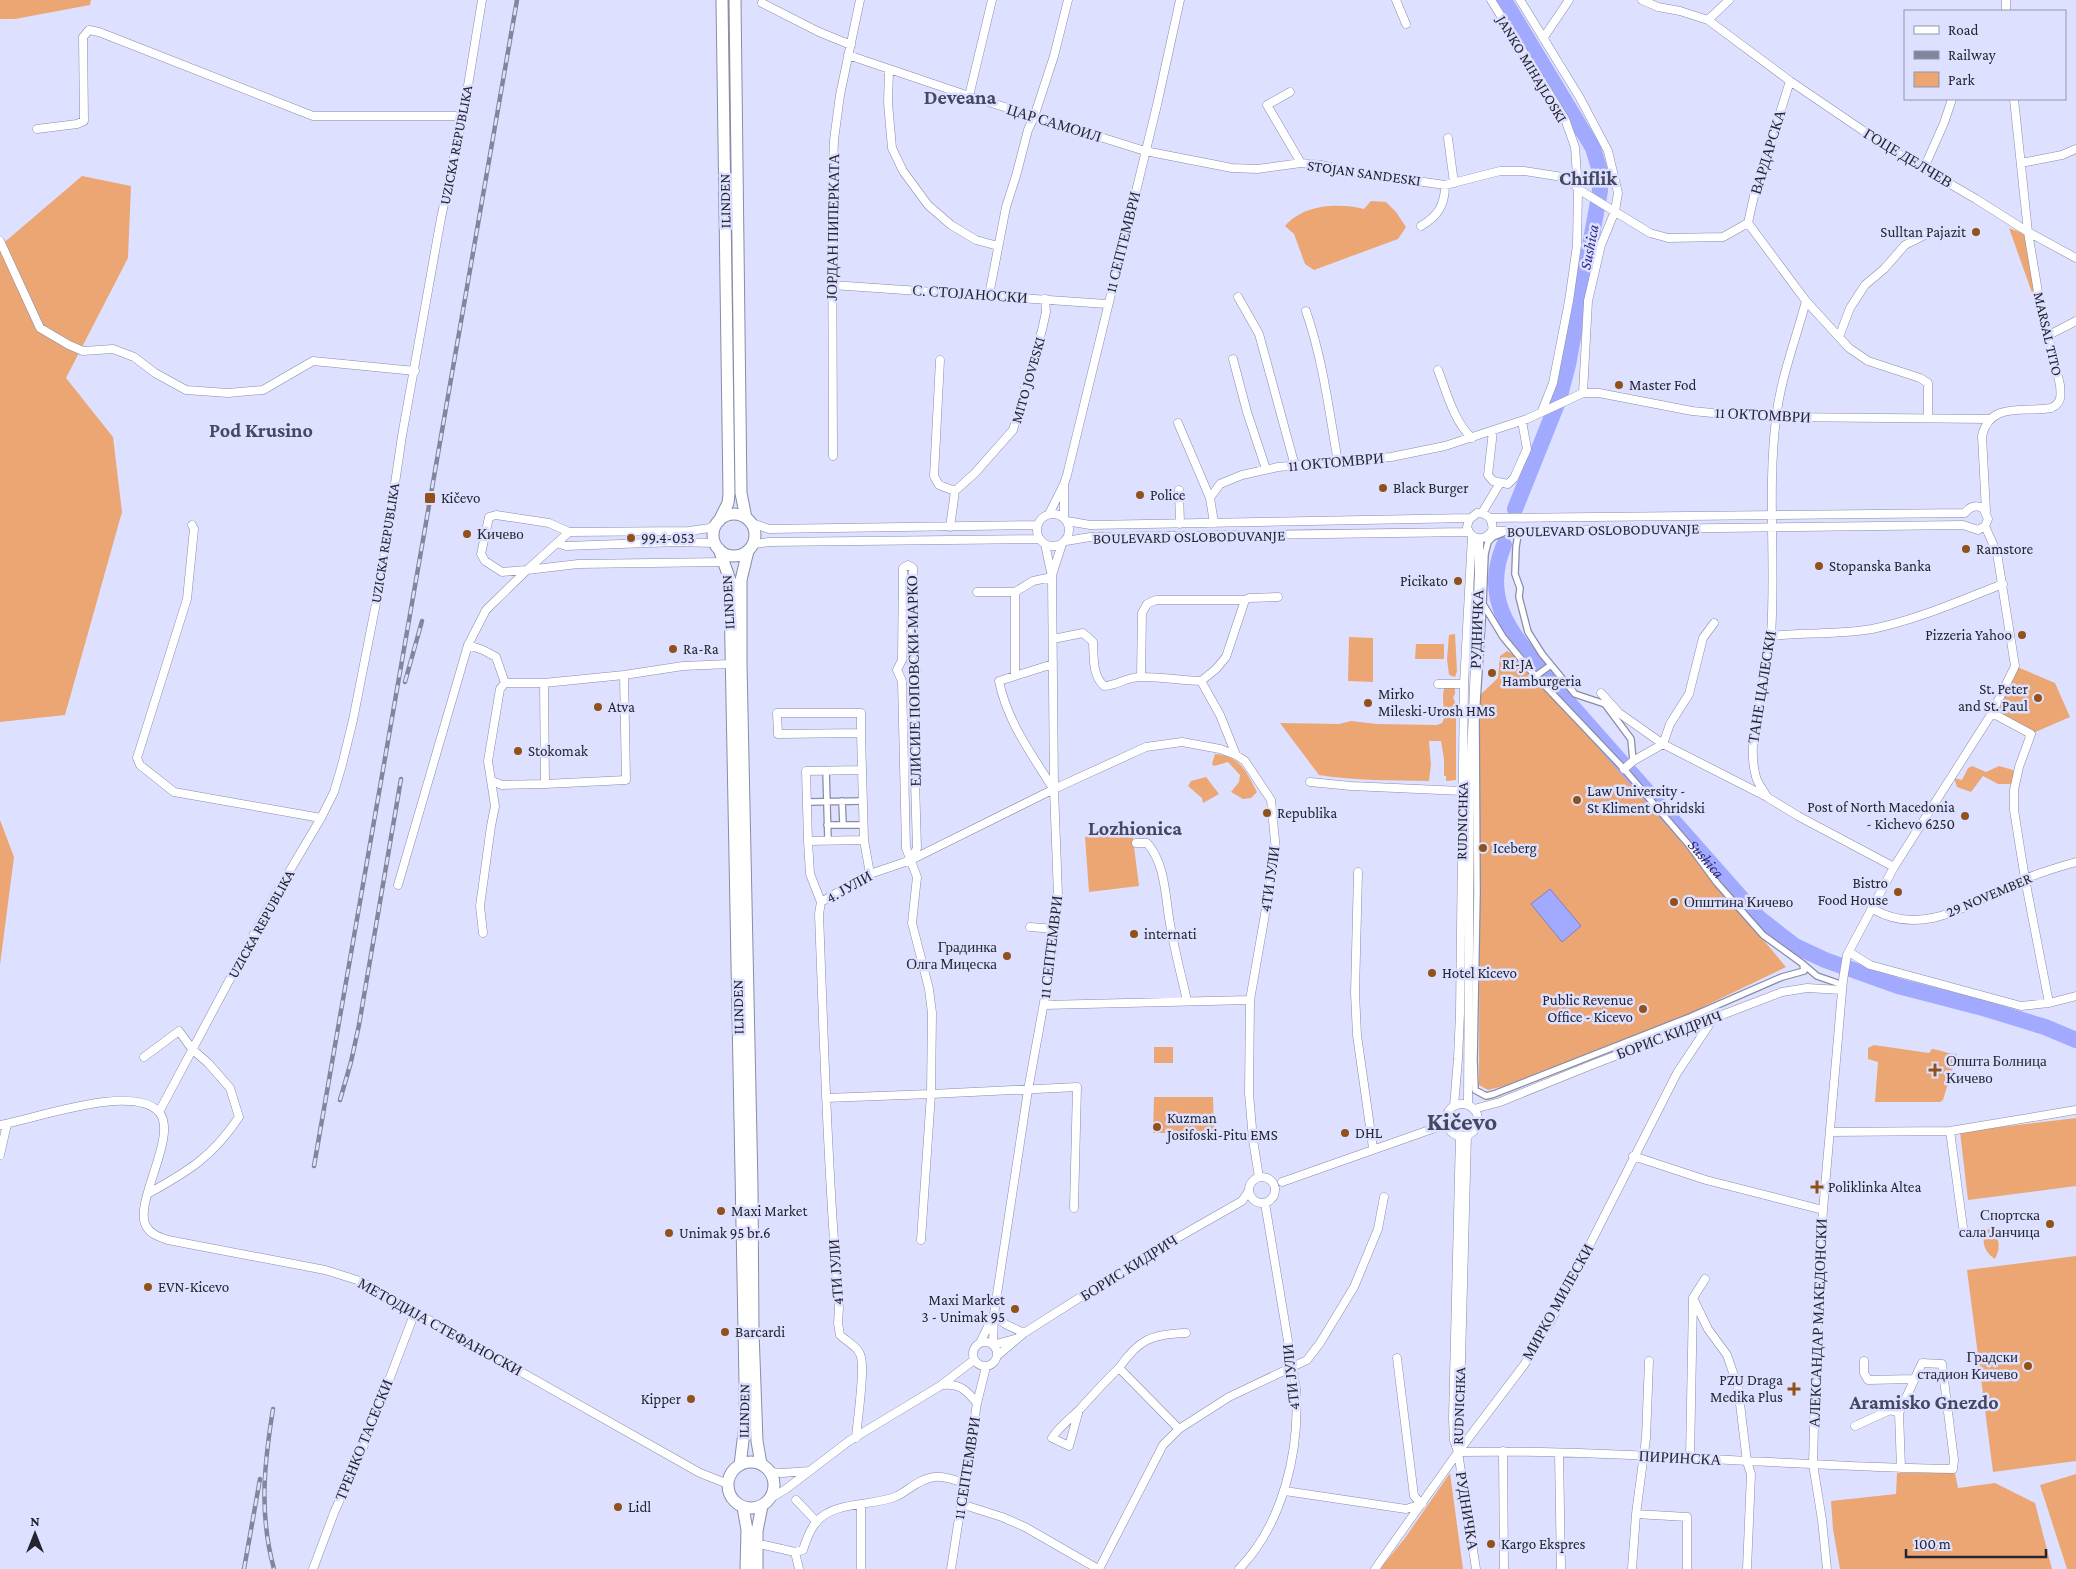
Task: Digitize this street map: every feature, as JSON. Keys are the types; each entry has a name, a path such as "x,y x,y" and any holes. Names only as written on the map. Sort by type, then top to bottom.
{"main road":[{"name":"ILINDEN","path":"722,0 729,494 728,503 714,529 717,546 730,580 730,664 745,1382 745,1424 740,1465 729,1477 728,1484"},
{"name":"ILINDEN","path":"735,0 741,493 749,520 756,533 742,580 741,674 752,1187 753,1332 757,1441 766,1468 775,1484 771,1498"},
{"path":"719,521 729,514 741,515 749,520"},
{"name":"ILINDEN","path":"717,546 724,553 737,556 751,547"},
{"path":"740,1465 747,1462 766,1468"},
{"path":"728,1484 732,1498 743,1507 749,1509 762,1506 771,1498"},
{"path":"757,1569 757,1531 762,1506"},
{"path":"743,1507 746,1530 746,1569"}],"street":[{"name":"ЈОРДАН ПИПЕРКАТА","path":"833,456 832,285 834,140 840,95 860,0"},
{"path":"969,96 992,0"},
{"path":"989,295 1006,206 1068,0"},
{"name":"11 СЕПТЕМВРИ","path":"1048,514 1064,484 1180,0"},
{"path":"1396,0 1406,24"},
{"name":"JANKO MIHAJLOSKI","path":"1491,0 1565,119 1575,147 1578,189 1577,245 1569,301 1553,383 1542,412"},
{"name":"JANKO MIHAJLOSKI","path":"1520,0 1580,98 1608,151 1618,193 1615,211 1601,245 1588,301 1584,393"},
{"path":"1544,37 1569,0"},
{"path":"1642,0 1658,7 1680,11 1708,20 1729,0"},
{"name":"UZICKA REPUBLIKA","path":"159,1112 270,904 321,818 334,792 353,720 381,578 402,436 441,218 463,116 481,1"},
{"path":"762,3 851,46"},
{"name":"ГОЦЕ ДЕЛЧЕВ","path":"1708,20 1790,81 1890,149 2028,232 2076,258"},
{"path":"37,129 77,124 84,121 83,37 89,30 99,32 313,116 463,116"},
{"name":"ЦАР САМОИЛ","path":"848,56 1145,151"},
{"path":"889,68 888,103 892,148 904,171 928,205 951,225 976,240 998,246"},
{"name":"ВАРДАРСКА","path":"1748,223 1754,196 1790,81"},
{"path":"1290,92 1267,104 1301,163"},
{"path":"1924,168 1944,123 1952,100"},
{"name":"MARSAL TITO","path":"1990,419 2005,412 2044,410 2058,405 2061,399 2060,385 2047,336 2028,232 2014,100"},
{"path":"1421,226 1434,218 1441,208 1450,184 1448,138"},
{"path":"2021,163 2062,155 2076,149"},
{"name":"STOJAN SANDESKI","path":"1145,151 1232,168 1257,169 1301,163 1354,172 1450,184 1500,172 1524,171 1569,178 1578,189"},
{"path":"1578,189 1650,232 1668,238 1723,237 1748,223 1806,301 1849,348 1868,361 1925,380 1928,383 1928,418"},
{"path":"1840,337 1850,308 1865,286 1884,269 1905,245 1925,235"},
{"path":"0,241 40,328 83,351 113,349 134,357 155,373 186,390 228,393 263,390 313,361 414,371"},
{"name":"С. СТОЈАНОСКИ","path":"832,285 1107,304"},
{"path":"1238,297 1259,334 1295,466"},
{"name":"MITO JOVESKI","path":"955,491 1013,430 1042,330 1046,312 1045,299"},
{"name":"ТАНЕ ЦАЛЕСКИ","path":"1767,797 1756,778 1752,751 1772,636 1772,474 1776,417 1806,301"},
{"path":"1306,311 1319,353 1338,462"},
{"path":"2047,336 2076,321"},
{"path":"940,360 934,476 939,484 955,491 950,527"},
{"path":"1233,360 1247,412 1266,469"},
{"path":"1438,370 1463,430 1472,438"},
{"name":"11 ОКТОМВРИ","path":"1542,412 1584,393 1598,393 1692,411 1776,417 1990,419"},
{"path":"1522,421 1527,448 1526,455 1511,483 1492,481 1488,475 1493,431 1542,412"},
{"path":"1985,526 1988,519 1982,436 1984,428 1990,419"},
{"path":"1178,424 1210,498 1214,523"},
{"name":"11 ОКТОМВРИ","path":"1210,498 1220,484 1242,475 1266,469 1391,457 1445,446 1493,431"},
{"path":"1484,515 1500,483"},
{"name":"11 СЕПТЕМВРИ","path":"1064,484 1066,519"},
{"path":"1180,490 1180,524"},
{"name":"BOULEVARD OSLOBODUVANJE","path":"1484,515 1965,512 1975,506 1986,511"},
{"path":"751,547 768,542 1042,541 1053,546 1064,542 1070,531 1066,519 1054,514 1048,514 1040,520 1037,532 1042,541"},
{"path":"719,521 710,528 689,531 569,532 549,522 496,515 488,517 481,554 485,561 502,572 578,564 724,562"},
{"path":"1470,518 1484,515"},
{"path":"1484,515 1493,526 1492,531"},
{"name":"BOULEVARD OSLOBODUVANJE","path":"1066,519 1090,526 1470,518"},
{"name":"RUDNICHKA","path":"1470,518 1467,524 1473,535 1479,574 1470,779 1471,1107"},
{"path":"749,520 769,529 1037,526"},
{"path":"192,525 194,529 187,599 137,758 140,765 174,792 321,818"},
{"name":"BOULEVARD OSLOBODUVANJE","path":"1064,542 1090,537 1488,536 1492,531 1772,527 1966,526 1978,530 1985,526"},
{"name":"АЛЕКСАНДАР МАКЕДОНСКИ","path":"1827,1569 1822,1520 1812,1464 1823,1210 1843,985 1848,953 1894,867 1992,713 2015,666 1997,552 1985,526"},
{"path":"398,885 468,645 486,610 569,532"},
{"path":"1633,761 1631,739 1605,704 1575,694 1534,644 1523,617 1519,597 1520,588 1515,574 1518,534 1501,533 1493,537 1488,542 1484,554 1476,717 1475,1090 1486,1096 1494,1094 1666,1026 1782,977 1804,971 1803,964"},
{"name":"RUDNICHKA","path":"1454,1106 1460,1013 1464,684 1473,535"},
{"name":"11 СЕПТЕМВРИ","path":"994,1314 1028,1090 1053,953 1058,895 1054,789 1052,576 1042,541"},
{"path":"557,543 566,546 676,542 717,546"},
{"name":"11 СЕПТЕМВРИ","path":"1052,576 1064,542"},
{"name":"ЕЛИСИЈЕ ПОПОВСКИ-МАРКО","path":"912,860 917,848 912,681 917,670 912,661 913,568 908,565 904,568 902,660 897,670 902,681 906,848 917,877 912,923 930,989 932,1013 930,1094 921,1240"},
{"path":"978,592 1015,592 1033,581 1052,576"},
{"path":"1772,636 1842,633 1874,628 1938,609 2003,584"},
{"path":"1015,592 1015,674"},
{"path":"1141,677 1142,613 1147,604 1156,600 1245,600 1249,598 1278,597"},
{"path":"1053,639 1083,633 1093,642 1095,670 1099,681 1104,686 1118,685 1126,678 1141,677 1201,681 1216,669 1226,657 1245,600"},
{"path":"1483,604 1503,637 1624,769 1689,844 1717,883 1763,935 1803,964 1816,976 1843,985"},
{"path":"1624,769 1633,761 1663,744 1670,724 1689,694 1703,638 1714,623"},
{"path":"468,645 484,650 496,657 505,683"},
{"path":"505,683 544,683 624,675 683,666 730,664"},
{"path":"1053,664 1015,674 999,681 1003,700 1013,723 1054,789 1146,747 1182,742 1236,754"},
{"path":"1537,675 1551,665"},
{"path":"492,781 502,785 626,780 624,675"},
{"path":"1201,681 1220,715 1236,754"},
{"path":"482,933 480,906 490,826 495,806 488,761 500,689 505,683"},
{"path":"544,683 545,784"},
{"path":"1438,684 1464,684"},
{"path":"1601,693 1619,713 1663,744 1767,797 1798,816 1894,867"},
{"path":"861,733 778,734 777,713 861,713 864,840 870,874"},
{"path":"1992,713 2031,734 2019,767 2014,790 2014,810 2048,1003"},
{"name":"4ТИ ЈУЛИ","path":"1236,754 1245,761 1271,800 1276,851 1250,1000 1249,1093 1253,1140 1259,1177"},
{"path":"826,770 828,840"},
{"path":"821,902 810,874 806,771 862,770"},
{"path":"1310,782 1352,786 1462,791"},
{"name":"4. ЈУЛИ","path":"826,1098 819,914 821,902 870,874 912,860 1054,789"},
{"path":"842,801 843,824"},
{"path":"808,802 863,801"},
{"path":"827,825 864,825"},
{"path":"808,841 864,840"},
{"path":"1136,843 1147,843 1152,848 1164,879 1171,929 1187,1001"},
{"name":"29 NOVEMBER","path":"1873,908 1882,914 1898,918 1931,920 1963,908 2025,878 2076,862"},
{"path":"1358,872 1355,993 1357,1035 1373,1148"},
{"path":"1030,927 1055,929"},
{"path":"1848,953 1870,965 2020,1006 2048,1003 2076,996"},
{"name":"БОРИС КИДРИЧ","path":"1471,1107 1500,1102 1782,992 1843,985"},
{"path":"1044,1005 1250,1000"},
{"name":"МИРКО МИЛЕСКИ","path":"1375,1569 1458,1452 1524,1365 1551,1321 1676,1072 1713,1019"},
{"path":"144,1057 178,1031 192,1049 208,1063 230,1088 239,1117 225,1138 191,1169 149,1193"},
{"path":"826,1098 1077,1088 1074,1208"},
{"name":"4ТИ ЈУЛИ","path":"826,1098 830,1200 839,1308 838,1323 840,1335 862,1357 856,1438"},
{"path":"0,1155 2,1126 105,1101 145,1103 159,1112"},
{"name":"БОРИС КИДРИЧ","path":"1478,1117 1500,1102"},
{"path":"1242,1201 1248,1192 1250,1183 1259,1177 1282,1182 1373,1148 1435,1128 1454,1106 1471,1107 1478,1117 1477,1126 1460,1134 1435,1128"},
{"path":"1830,1132 1950,1131 2076,1110"},
{"name":"МЕТОДИЈА СТЕФАНОСКИ","path":"159,1112 164,1124 162,1141 143,1215 146,1226 155,1235 168,1240 325,1270 360,1281 700,1473 728,1484"},
{"path":"1446,1116 1447,1125 1460,1134"},
{"path":"1950,1131 1963,1227"},
{"name":"RUDNICHKA","path":"1458,1452 1460,1134"},
{"path":"1633,1156 1706,1180 1823,1210"},
{"path":"1271,1180 1275,1191"},
{"path":"1242,1201 1265,1203 1270,1200 1282,1182"},
{"path":"1248,1192 1254,1201"},
{"path":"961,1504 1002,1517 1025,1527 1098,1569 1163,1445 1179,1429 1230,1397 1307,1360 1320,1343 1354,1287 1378,1229 1384,1197"},
{"name":"БОРИС КИДРИЧ","path":"1021,1336 1142,1258 1242,1201"},
{"name":"4ТИ ЈУЛИ","path":"1239,1569 1260,1540 1277,1510 1285,1491 1294,1446 1297,1406 1265,1203"},
{"path":"1690,1457 1693,1298 1705,1279"},
{"path":"1693,1298 1708,1329 1727,1355 1735,1379 1747,1462 1751,1474 1747,1569"},
{"name":"ТРЕНКО ТАСЕСКИ","path":"313,1569 415,1312"},
{"path":"994,1314 1021,1336"},
{"path":"994,1314 980,1343 973,1350 974,1360 979,1366 986,1367 996,1361 997,1356 1021,1336"},
{"path":"994,1314 993,1345 997,1356"},
{"path":"1079,1410 1069,1446 1052,1438 1058,1428 1079,1410 1096,1389 1119,1368 1128,1355 1146,1339 1165,1333 1186,1333"},
{"path":"980,1343 988,1342 993,1345 1021,1336"},
{"path":"1285,1491 1406,1509 1422,1504 1414,1496 1397,1358"},
{"path":"771,1498 856,1438 940,1386 974,1360"},
{"path":"1632,1569 1636,1514 1644,1456 1649,1361"},
{"path":"1864,1361 1864,1373 1868,1380 1914,1379"},
{"name":"ПИРИНСКА","path":"1458,1452 1503,1451 1690,1457 1747,1462 1901,1468 1953,1469 1954,1460 1942,1364 1922,1363 1899,1413 1901,1468"},
{"name":"11 СЕПТЕМВРИ","path":"952,1569 978,1403 986,1367"},
{"path":"1119,1368 1179,1429"},
{"path":"940,1386 954,1384 978,1403"},
{"path":"1856,1426 1890,1410 1899,1413"},
{"path":"1503,1451 1504,1569"},
{"name":"РУДНИЧКА","path":"1458,1452 1476,1569"},
{"path":"1559,1454 1561,1569"},
{"path":"766,1468 782,1473 809,1471"},
{"path":"764,1545 795,1552 803,1550 817,1522 830,1512 889,1499 918,1482 935,1477 965,1484"},
{"path":"796,1500 817,1522"},
{"path":"861,1504 862,1569"},
{"path":"1636,1514 1687,1517 1687,1569"},
{"path":"795,1552 799,1569"}],"green space":[{"path":"0,0 91,0 90,5 15,19 0,19"},
{"path":"82,176 131,186 128,258 66,378 113,437 122,512 65,715 0,722 0,246"},
{"path":"1371,201 1386,202 1396,212 1406,227 1398,239 1314,270 1305,264 1294,234 1285,226 1302,213 1311,209 1343,206 1364,209"},
{"path":"2009,228 2025,234 2036,304"},
{"path":"1455,634 1457,671 1455,677 1449,675 1447,659 1449,635"},
{"path":"1349,637 1373,638 1373,682 1348,681"},
{"path":"1416,644 1444,644 1444,659 1415,659"},
{"path":"1507,651 1520,659 1620,769 1786,967 1680,1018 1504,1086 1488,1090 1479,1085 1480,695 1498,678 1500,656"},
{"path":"2015,666 2055,683 2070,717 2031,734 1992,713"},
{"path":"1445,686 1455,688 1453,697 1456,705 1453,711 1448,712 1444,710 1443,695"},
{"path":"1445,716 1456,718 1456,780 1446,781 1441,741 1429,741 1431,765 1429,781 1360,779 1319,775 1280,723 1339,724 1351,721 1377,724 1437,725 1442,723"},
{"path":"1215,754 1231,758 1242,766 1257,792 1251,798 1243,799 1231,792 1239,782 1240,775 1228,762 1214,766 1212,764"},
{"path":"1972,766 1986,772 1999,766 2013,770 2015,774 2014,784 1998,784 1983,776 1971,792 1957,787 1954,778 1962,780 1968,768"},
{"path":"1206,777 1219,794 1203,803 1202,798 1188,786 1191,781"},
{"path":"0,820 14,857 0,965"},
{"path":"1132,831 1139,886 1089,892 1085,837"},
{"path":"1874,1045 1929,1053 1932,1049 1957,1054 1943,1100 1940,1102 1875,1102 1878,1062 1868,1059 1868,1048"},
{"path":"1154,1047 1173,1047 1173,1063 1154,1063"},
{"path":"1154,1097 1213,1097 1214,1133 1153,1133"},
{"path":"2076,1118 2076,1186 1968,1200 1960,1132"},
{"path":"1989,1228 1995,1235 1999,1246 1995,1259 1988,1253 1984,1245 1984,1236"},
{"name":"Градски стадион Кичево","path":"2076,1256 2076,1461 1993,1472 1967,1270"},
{"path":"1450,1473 1463,1569 1380,1569 1405,1538"},
{"path":"1897,1473 1955,1473 1958,1488 1995,1483 2035,1503 2052,1569 1840,1569 1833,1529 1831,1501 1896,1494"},
{"path":"2076,1474 2076,1569 2067,1569 2040,1485"}],"water":[{"path":"1550,889 1581,926 1562,942 1531,904"}],"waterway":[{"name":"Sushica","path":"1504,0 1593,148 1599,168 1600,191 1568,365 1559,399 1515,509"},
{"name":"Sushica","path":"1504,545 1498,565 1496,584 1498,601 1504,617 1523,647 1547,678 1759,918 1795,946 1825,960 1898,986 1983,1008 2045,1027 2076,1040"}],"railway":[{"path":"314,1166 517,0"},
{"path":"405,682 422,621"},
{"path":"340,1100 359,1025 401,779"},
{"path":"273,1409 264,1489 266,1529 274,1569"},
{"path":"244,1569 260,1479"}],"place":[{"name":"Sulltan Pajazit","path":"1976,232"},
{"name":"Master Fod","path":"1619,385"},
{"name":"Black Burger","path":"1383,488"},
{"name":"Police","path":"1140,495"},
{"name":"Kičevo","path":"430,498"},
{"name":"Кичево","path":"467,534"},
{"name":"99.4-053","path":"631,538"},
{"name":"Ramstore","path":"1966,549"},
{"name":"Stopanska Banka","path":"1819,566"},
{"name":"Picikato","path":"1458,581"},
{"name":"Pizzeria Yahoo","path":"2022,635"},
{"name":"Ra-Ra","path":"673,649"},
{"name":"RI-JA Hamburgeria","path":"1492,673"},
{"name":"St. Peter and St. Paul","path":"2038,698"},
{"name":"Mirko Mileski-Urosh HMS","path":"1368,703"},
{"name":"Atva","path":"598,707"},
{"name":"Stokomak","path":"518,751"},
{"name":"Law University - St Kliment Ohridski","path":"1577,800"},
{"name":"Republika","path":"1267,813"},
{"name":"Post of North Macedonia - Kichevo 6250","path":"1965,816"},
{"name":"Iceberg","path":"1483,848"},
{"name":"Bistro Food House","path":"1898,892"},
{"name":"Општина Кичево","path":"1674,902"},
{"name":"internati","path":"1134,934"},
{"name":"Градинка Олга Мицеска","path":"1007,956"},
{"name":"Hotel Kicevo","path":"1432,973"},
{"name":"Public Revenue Office - Kicevo","path":"1643,1009"},
{"name":"Општа Болница Кичево","path":"1935,1070"},
{"name":"Kuzman Josifoski-Pitu EMS","path":"1157,1127"},
{"name":"DHL","path":"1345,1133"},
{"name":"Poliklinka Altea","path":"1817,1187"},
{"name":"Maxi Market","path":"721,1211"},
{"name":"Спортска сала Јанчица","path":"2050,1224"},
{"name":"Unimak 95 br.6","path":"669,1233"},
{"name":"EVN-Kicevo","path":"148,1287"},
{"name":"Maxi Market 3 - Unimak 95","path":"1015,1309"},
{"name":"Barcardi","path":"725,1332"},
{"name":"Градски стадион Кичево","path":"2028,1366"},
{"name":"PZU Draga Medika Plus","path":"1794,1389"},
{"name":"Kipper","path":"691,1399"},
{"name":"Lidl","path":"618,1507"},
{"name":"Kargo Ekspres","path":"1491,1544"}],"district":[{"name":"Deveana","path":"960,97"},
{"name":"Chiflik","path":"1588,178"},
{"name":"Pod Krusino","path":"261,430"},
{"name":"Lozhionica","path":"1135,828"},
{"name":"Kičevo","path":"1462,1121"},
{"name":"Aramisko Gnezdo","path":"1924,1402"}]}
